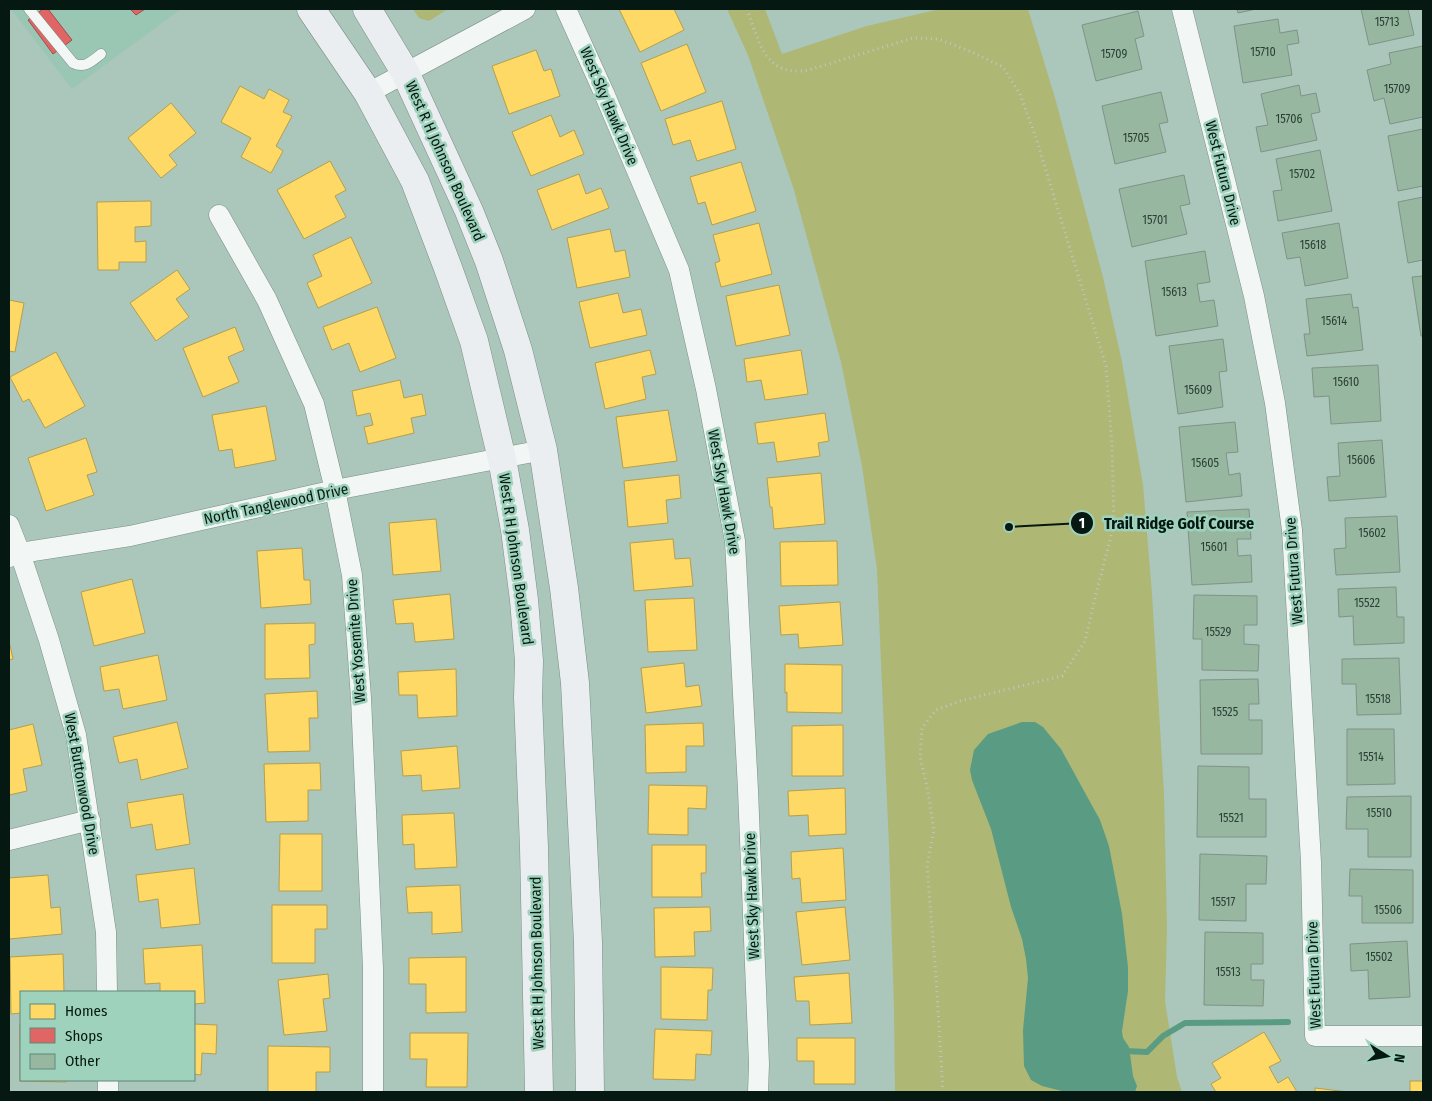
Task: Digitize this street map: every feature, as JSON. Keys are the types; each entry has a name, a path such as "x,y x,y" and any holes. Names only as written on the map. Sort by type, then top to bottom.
{"main road":[{"name":"West R H Johnson Boulevard","path":"311,9 368,93 415,181 474,341 502,459 515,530 524,600 528,661 539,1092"},
{"name":"West R H Johnson Boulevard","path":"366,9 405,72 469,210 489,261 518,350 543,450 564,588 574,683 588,942 590,1092"}],"street":[{"path":"368,93 525,9"},
{"name":"West Sky Hawk Drive","path":"566,9 679,270 706,389 735,541 748,790 759,1064 758,1092"},
{"name":"West Futura Drive","path":"1182,9 1254,296 1275,404 1292,530 1311,862 1315,1036 1423,1036"},
{"name":"West Yosemite Drive","path":"219,215 267,300 314,404 335,490 352,575 361,698 373,968 373,1092"},
{"name":"North Tanglewood Drive","path":"15,555 130,536 335,490 543,450"},
{"name":"West Buttonwood Drive","path":"9,525 15,555 49,640 76,736 106,932 107,991"},
{"path":"9,840 90,820"}],"lane":[{"path":"29,9 73,63 78,65 88,64 101,54"}],"path":[{"path":"747,9 766,56 773,64 782,69 792,71 809,70 913,38 938,39 972,52 1003,67 1020,94 1036,138 1106,366 1112,445 1114,525 1085,641 1062,676 960,701 936,710 922,728 920,757 934,830 927,866 943,1092"}],"shaded area":[{"path":"11,9 181,9 72,89"},
{"path":"413,9 448,9 429,21 419,18"},
{"path":"727,9 765,9 782,54 867,26 940,9 1028,9 1055,98 1103,277 1122,362 1143,485 1152,594 1164,794 1167,929 1165,1001 1177,1077 1182,1092 895,1092 889,846 877,569 862,466 841,362 794,190 748,55"},
{"path":"1022,722 1035,722 1043,727 1061,749 1100,820 1109,846 1122,914 1128,967 1128,991 1122,1031 1123,1038 1129,1047 1133,1076 1137,1086 1135,1092 1066,1092 1042,1086 1031,1080 1024,1066 1023,1030 1028,978 1026,959 991,829 970,770 974,750 988,734"}],"building: Homes":[{"path":"619,9 674,9 684,30 640,52"},
{"path":"687,44 706,92 661,111 641,63"},
{"path":"536,50 544,71 551,69 560,96 509,114 492,66"},
{"path":"240,86 264,99 269,89 289,100 283,112 292,116 276,146 283,151 271,173 241,157 251,138 221,122"},
{"path":"722,101 736,149 697,161 690,140 673,145 665,119"},
{"path":"171,103 196,133 169,155 177,165 161,178 128,138"},
{"path":"551,115 560,137 574,130 584,154 531,176 512,132"},
{"path":"330,161 346,190 335,196 346,217 304,239 277,190"},
{"path":"741,162 756,211 712,225 705,202 698,204 690,177"},
{"path":"579,174 586,194 601,188 609,208 552,230 537,190"},
{"path":"151,201 151,226 135,227 135,242 146,241 146,262 119,262 119,270 98,270 97,202"},
{"path":"759,223 772,274 721,287 715,263 720,261 713,235"},
{"path":"610,229 615,252 625,250 630,277 577,288 567,238"},
{"path":"351,237 372,283 318,308 307,283 322,276 313,255"},
{"path":"177,270 190,289 176,299 189,317 156,341 130,303"},
{"path":"779,285 790,335 736,346 726,296"},
{"path":"618,293 623,313 641,309 647,335 590,348 579,302"},
{"path":"9,300 24,303 15,352 9,351"},
{"path":"377,307 396,358 360,372 349,343 332,350 323,327"},
{"path":"235,327 244,350 228,357 239,382 203,397 183,348"},
{"path":"650,350 656,374 642,377 646,399 605,409 595,363"},
{"path":"801,350 808,394 765,400 761,380 747,382 744,359"},
{"path":"56,352 85,406 45,428 29,399 23,402 10,377"},
{"path":"400,380 404,398 422,394 426,415 411,418 414,433 368,444 364,427 373,425 370,413 357,416 352,391"},
{"path":"266,406 276,460 235,468 232,449 219,451 212,415"},
{"path":"668,410 677,461 623,468 616,417"},
{"path":"825,413 829,441 818,443 820,456 777,462 774,442 758,444 755,423"},
{"path":"86,438 97,472 87,475 94,495 46,511 28,458"},
{"path":"821,473 825,524 774,529 767,478"},
{"path":"679,475 681,498 666,500 668,523 628,527 624,481"},
{"path":"436,519 441,571 393,575 389,523"},
{"path":"673,539 675,559 690,558 693,586 634,591 630,543"},
{"path":"837,541 838,585 781,586 780,542"},
{"path":"302,548 304,580 310,580 311,604 261,608 257,551"},
{"path":"132,579 145,633 94,646 81,592"},
{"path":"450,594 454,639 415,642 413,623 396,624 393,600"},
{"path":"694,598 697,650 648,652 645,600"},
{"path":"840,602 843,645 799,648 798,634 781,635 779,606"},
{"path":"315,623 315,644 309,645 310,678 265,679 265,624"},
{"path":"9,641 13,659 9,660"},
{"path":"158,655 167,700 123,709 119,689 104,691 100,667"},
{"path":"684,663 686,687 699,685 702,706 646,713 641,668"},
{"path":"785,664 842,665 842,713 787,712"},
{"path":"456,669 457,716 418,718 417,695 399,695 398,672"},
{"path":"317,691 318,718 309,718 310,751 268,752 265,694"},
{"path":"177,722 188,768 141,780 137,759 119,763 113,737"},
{"path":"703,723 704,746 686,746 686,772 646,773 645,725"},
{"path":"33,724 42,765 23,769 27,791 9,795 9,730"},
{"path":"843,725 843,776 792,776 792,726"},
{"path":"457,746 460,788 422,791 421,775 403,776 401,751"},
{"path":"320,763 321,790 308,790 308,821 266,822 264,764"},
{"path":"649,785 707,786 706,809 688,808 688,835 648,834"},
{"path":"845,788 846,834 809,836 808,815 789,816 788,791"},
{"path":"183,794 190,844 156,850 152,824 131,828 127,803"},
{"path":"454,813 457,867 415,869 414,844 403,845 402,815"},
{"path":"280,834 322,834 322,891 279,891"},
{"path":"652,845 706,845 706,873 701,873 702,897 652,897"},
{"path":"843,848 846,900 802,903 800,878 792,879 791,852"},
{"path":"194,868 200,924 161,928 158,899 139,902 136,875"},
{"path":"48,875 51,908 60,907 62,934 9,939 9,878"},
{"path":"460,885 462,932 432,934 432,912 408,913 406,887"},
{"path":"272,905 327,905 327,929 315,929 315,963 272,963"},
{"path":"710,907 711,931 694,932 695,956 655,957 654,908"},
{"path":"845,907 850,960 802,965 796,912"},
{"path":"202,945 205,1003 195,1004 195,991 160,991 160,983 145,984 143,949"},
{"path":"63,954 64,991 20,991 20,1013 11,1014 10,957"},
{"path":"466,957 466,1012 426,1013 426,984 409,984 409,958"},
{"path":"661,967 713,968 712,990 708,990 707,1020 661,1019"},
{"path":"849,973 852,1023 810,1025 809,1001 796,1001 794,977"},
{"path":"328,974 330,998 323,999 327,1031 284,1035 278,980"},
{"path":"195,1024 217,1025 216,1054 202,1053 201,1075 195,1074"},
{"path":"655,1029 712,1031 711,1055 696,1054 695,1080 653,1079"},
{"path":"1264,1032 1281,1061 1269,1067 1278,1083 1288,1077 1297,1092 1216,1092 1211,1084 1221,1078 1212,1063"},
{"path":"410,1033 468,1033 467,1087 426,1087 427,1059 410,1059"},
{"path":"797,1038 855,1038 855,1084 814,1084 814,1061 797,1061"},
{"path":"268,1046 330,1047 330,1072 316,1072 316,1092 268,1092"},
{"path":"20,1081 66,1081 66,1082"},
{"path":"1410,1081 1423,1081 1423,1092 1410,1092"},
{"path":"1315,1088 1348,1092 1315,1092"}],"building: Shops":[{"path":"43,9 48,9 72,40 53,54 28,20"},
{"path":"130,9 145,9 136,15"}],"building: Other":[{"path":"1237,9 1256,9 1238,13"},
{"path":"1361,9 1408,9 1414,35 1369,45"},
{"path":"1138,11 1144,36 1135,39 1142,69 1096,81 1082,25"},
{"path":"1278,19 1280,33 1297,30 1299,43 1287,45 1292,75 1243,83 1234,26"},
{"path":"1423,46 1423,117 1390,124 1384,98 1374,101 1367,70 1391,64 1389,53"},
{"path":"1299,85 1301,96 1316,93 1320,112 1311,114 1317,140 1261,152 1256,127 1268,125 1261,94"},
{"path":"1161,92 1168,122 1159,124 1166,152 1115,164 1102,106"},
{"path":"1423,129 1423,186 1398,191 1388,136"},
{"path":"1320,150 1332,211 1278,221 1273,191 1282,190 1276,159"},
{"path":"1184,175 1190,204 1180,206 1187,234 1132,247 1119,189"},
{"path":"1423,197 1423,260 1408,263 1398,202"},
{"path":"1339,223 1348,278 1305,286 1300,257 1287,259 1282,233"},
{"path":"1205,251 1210,282 1197,284 1200,302 1214,300 1218,326 1156,336 1145,261"},
{"path":"1423,276 1423,336 1421,336 1412,277"},
{"path":"1351,294 1353,308 1358,307 1363,350 1307,356 1304,334 1310,334 1306,299"},
{"path":"1223,339 1227,371 1219,372 1223,407 1178,414 1169,346"},
{"path":"1378,365 1381,421 1331,424 1329,396 1314,397 1312,368"},
{"path":"1235,422 1238,452 1226,453 1229,475 1240,473 1242,496 1186,502 1179,427"},
{"path":"1382,440 1386,497 1329,501 1327,477 1340,476 1338,443"},
{"path":"1249,509 1251,539 1237,539 1238,556 1251,555 1252,582 1192,585 1187,512"},
{"path":"1397,516 1400,572 1336,575 1334,549 1346,548 1345,518"},
{"path":"1396,587 1397,617 1404,617 1404,643 1354,645 1353,616 1339,617 1338,589"},
{"path":"1194,595 1257,596 1257,625 1244,625 1244,644 1259,645 1258,671 1202,670 1202,639 1193,639"},
{"path":"1399,658 1401,714 1357,715 1356,684 1342,684 1342,659"},
{"path":"1258,679 1259,704 1249,704 1249,720 1262,720 1262,754 1201,754 1200,680"},
{"path":"1347,729 1394,729 1395,784 1347,785"},
{"path":"1198,766 1249,767 1249,799 1266,799 1266,837 1197,837"},
{"path":"1411,796 1411,857 1368,857 1368,829 1346,829 1347,797"},
{"path":"1200,854 1267,856 1266,884 1246,884 1246,921 1199,920"},
{"path":"1350,869 1413,870 1413,923 1362,923 1362,896 1349,896"},
{"path":"1205,932 1263,933 1263,964 1251,964 1251,980 1264,980 1263,1006 1204,1005"},
{"path":"1407,941 1410,997 1369,999 1368,970 1351,971 1350,944"}],"waterway":[{"path":"1123,1051 1147,1052 1163,1036 1185,1023 1288,1022"}],"place":[{"name":"Trail Ridge Golf Course","path":"1009,527"}]}
